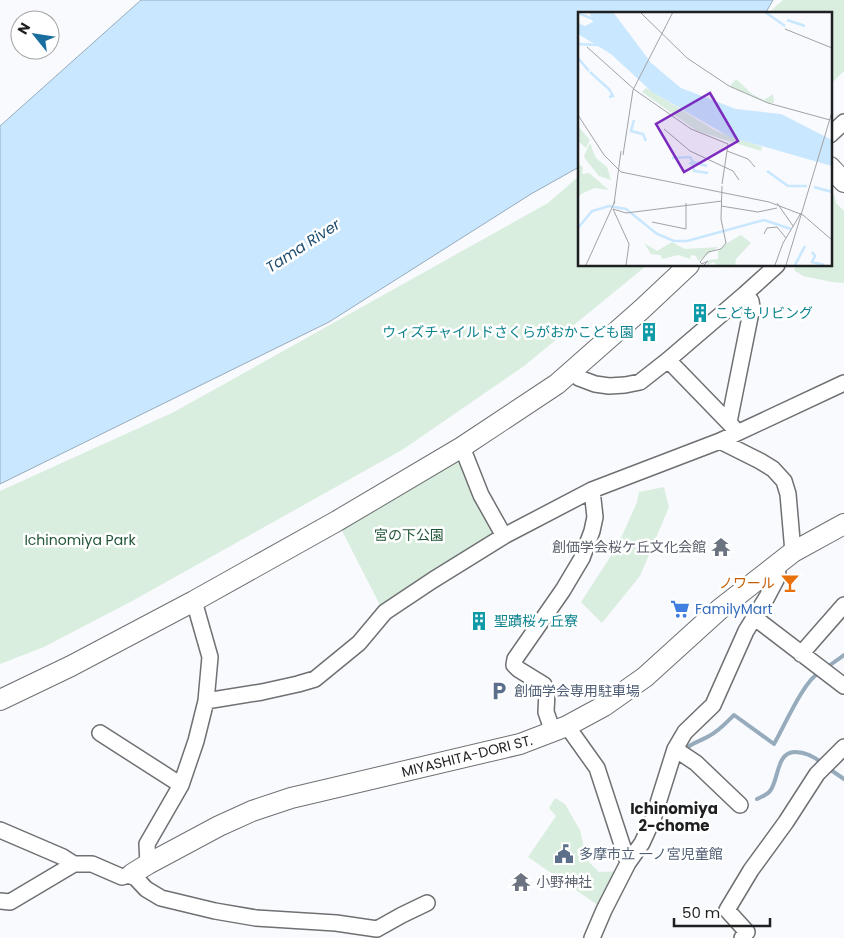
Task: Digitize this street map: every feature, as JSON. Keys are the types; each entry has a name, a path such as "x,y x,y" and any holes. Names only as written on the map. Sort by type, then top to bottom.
{"street":[{"path":"832,133 844,122"},
{"path":"832,169 844,182"},
{"path":"0,700 72,666 194,601 337,521 462,447 557,384 688,266"},
{"path":"572,370 579,378 595,384 609,386 640,382 776,266"},
{"path":"733,427 752,307 751,300 745,294"},
{"path":"668,360 733,427"},
{"path":"206,701 262,692 315,679 359,643 385,612 504,536 592,490 720,441 733,427 844,383"},
{"path":"720,441 760,460 773,469 784,481 788,494 793,552"},
{"path":"462,447 481,495 504,536"},
{"path":"592,490 595,516 592,531 582,558 563,590 515,659 514,665 544,685 547,692 546,712 597,768 628,863"},
{"name":"MIYASHITA-DORI ST.","path":"140,869 252,811 292,798 520,744 560,729 604,706 644,677 720,609 793,552 844,524"},
{"path":"592,938 612,900 628,863 642,843 680,752 685,732 712,705 746,631 768,597 778,576 777,564"},
{"path":"194,601 210,657 206,701 196,741 181,785 147,844 140,869 146,889 161,898 215,911 256,918 336,923 377,933 402,914 427,903"},
{"path":"801,654 844,605"},
{"path":"755,618 844,686"},
{"path":"100,733 181,785"},
{"path":"742,938 747,932 727,910 751,870 786,822 817,774 844,747"},
{"path":"680,752 696,763 740,805"},
{"path":"0,830 63,857 74,864"},
{"path":"0,900 10,902 74,864 92,864 122,877 140,869"}],"green space":[{"path":"783,0 844,0 844,71 832,83 832,12 769,12"},
{"name":"Ichinomiya Park","path":"578,177 578,266 646,266 524,366 402,450 134,600 44,647 0,664 0,491 174,412 548,203"},
{"path":"834,194 836,203 844,211 844,283 803,276 794,270 796,266 832,266 832,196"},
{"name":"宮の下公園","path":"456,454 504,536 382,609 337,521"},
{"path":"664,487 669,507 640,576 602,623 581,602 618,545 637,502 639,492"},
{"path":"555,798 565,804 580,830 587,860 599,872 621,871 599,906 528,857 556,816 549,808"}],"water":[{"name":"Tama River","path":"141,0 773,0 766,12 578,12 578,168 531,194 329,322 0,484 0,126"}],"waterway":[{"path":"826,668 844,655"},
{"path":"684,750 716,732 734,715 774,744 807,684 820,672"},
{"path":"757,799 770,791 781,761 789,753 799,752 807,754 823,764"},
{"path":"828,768 844,779"}],"place":[{"name":"こどもリビング","path":"700,313"},
{"name":"ウィズチャイルドさくらがおかこども園","path":"649,332"},
{"name":"創価学会桜ケ丘文化会館","path":"721,547"},
{"name":"ノワール","path":"790,583"},
{"name":"FamilyMart","path":"680,609"},
{"name":"聖蹟桜ヶ丘寮","path":"479,621"},
{"name":"創価学会専用駐車場","path":"499,691"},
{"name":"多摩市立 一ノ宮児童館","path":"564,854"},
{"name":"小野神社","path":"521,882"}],"district":[{"name":"Ichinomiya 2-chome","path":"674,818"}]}
